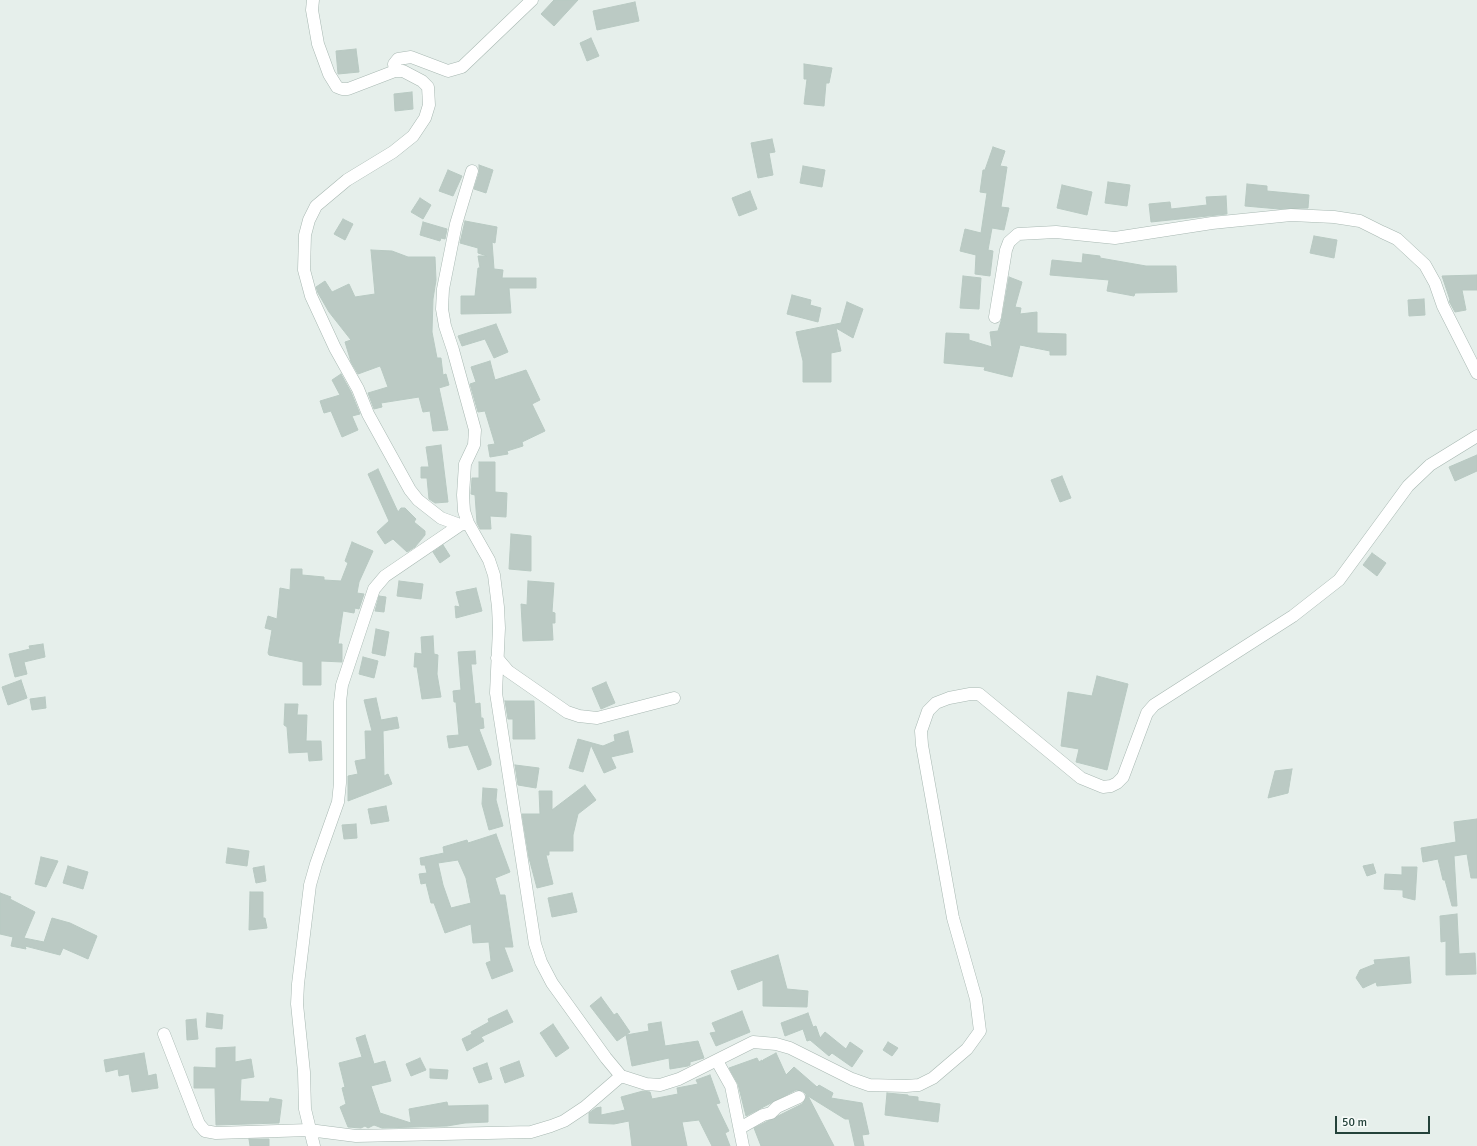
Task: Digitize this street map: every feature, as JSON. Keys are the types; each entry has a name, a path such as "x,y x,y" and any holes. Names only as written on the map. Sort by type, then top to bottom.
{"street":[{"path":"313,0 312,10 318,44 329,74 338,87 342,89 348,88 395,71 403,72 422,81 428,87 430,105 419,129 403,144 371,167 347,180 316,206 308,220 305,235 304,270 311,296 335,348 410,490 418,500 441,518 464,524"},
{"path":"395,71 394,64 398,59 411,57 448,71 462,67 532,0"},
{"path":"472,171 456,224 443,289 442,309 445,326 475,430 474,445 465,464 463,487 464,524 489,560 494,575 498,607 496,693 535,944 541,962 552,983 606,1058 621,1076 646,1084 660,1085 679,1079 753,1042 764,1042 790,1048 852,1079 869,1085 919,1085 933,1078 967,1050 980,1031 976,999 953,918 922,745 921,732 928,711 936,703 949,698 979,694 1081,778 1103,787 1111,786 1117,783 1122,777 1147,713 1154,705 1292,616 1339,580 1359,555 1408,486 1430,465 1477,436"},
{"path":"995,317 1006,250 1010,242 1018,234 1056,232 1115,238 1212,223 1283,216 1334,217 1360,221 1397,239 1425,265 1435,283 1442,306 1477,372"},
{"path":"314,1146 305,1109 304,1072 297,1004 298,984 310,885 338,802 340,783 340,702 342,685 374,589 385,576 464,524"},
{"path":"497,658 508,671 567,712 579,716 597,718 674,698"},
{"path":"164,1034 199,1124 206,1131 216,1133 309,1130 356,1136 531,1132 551,1126 569,1117 585,1107 621,1076"},
{"path":"717,1061 731,1086 743,1146"},
{"path":"740,1128 762,1115 771,1113 777,1107 799,1097"}],"building":[{"path":"554,0 578,0 554,26 541,14"},
{"path":"635,2 639,21 597,30 593,11"},
{"path":"591,38 599,56 587,61 580,43"},
{"path":"356,49 359,72 338,74 336,51"},
{"path":"804,64 832,68 829,83 826,83 824,106 804,104 807,79 804,79"},
{"path":"412,92 413,109 395,111 394,94"},
{"path":"772,139 775,152 769,153 773,175 758,178 751,143"},
{"path":"993,147 1005,151 1000,166 1007,167 1001,207 1009,208 1004,230 992,228 988,250 993,251 990,276 975,274 976,255 960,251 965,229 981,233 987,193 980,192 983,170 985,170"},
{"path":"479,165 493,170 486,193 474,189 479,173"},
{"path":"803,166 825,170 822,187 800,183"},
{"path":"448,170 462,176 453,196 439,191"},
{"path":"1108,182 1130,185 1127,206 1105,203"},
{"path":"1247,184 1267,186 1267,191 1309,195 1308,208 1279,209 1245,206"},
{"path":"1062,185 1092,192 1087,215 1057,208"},
{"path":"750,191 757,209 739,216 732,198"},
{"path":"1226,196 1227,214 1151,222 1149,204 1170,202 1171,209 1207,205 1206,197"},
{"path":"420,198 431,205 423,219 411,212"},
{"path":"343,219 353,224 345,240 334,234"},
{"path":"465,221 497,227 495,243 492,242 494,269 503,270 502,278 536,278 536,288 509,288 511,313 461,314 461,296 475,296 478,268 480,268 478,256 487,256 478,253 478,248 460,243"},
{"path":"423,222 447,229 445,239 441,238 440,241 420,235"},
{"path":"1314,236 1337,240 1334,258 1310,253"},
{"path":"371,250 392,251 408,257 435,257 436,280 433,299 432,332 437,358 441,358 443,375 446,374 449,385 439,388 448,430 433,431 430,411 423,412 419,397 381,403 382,407 374,409 368,393 388,387 381,368 380,366 358,374 351,362 345,342 351,340 329,312 318,293 316,287 325,281 332,292 349,284 355,297 375,294"},
{"path":"1083,254 1100,256 1100,258 1146,266 1176,266 1177,292 1135,293 1134,296 1107,291 1109,280 1050,275 1052,260 1082,263"},
{"path":"1477,275 1477,290 1462,290 1466,310 1455,312 1449,301 1450,300 1442,276"},
{"path":"963,276 981,278 979,309 960,308"},
{"path":"1009,277 1022,282 1015,307 1021,308 1020,314 1037,312 1037,333 1066,334 1066,355 1050,355 1050,351 1020,345 1012,377 984,370 985,367 944,363 946,333 969,334 969,340 992,347 990,332 998,331 1002,318"},
{"path":"792,295 811,300 810,305 821,308 818,322 787,314"},
{"path":"1424,299 1425,315 1409,316 1408,300"},
{"path":"847,302 863,309 853,338 836,328 841,351 831,353 831,382 803,382 803,361 796,332 841,323"},
{"path":"496,324 508,352 494,358 485,339 462,346 458,336"},
{"path":"490,361 495,380 526,370 540,400 532,404 545,431 522,442 523,446 507,451 508,454 490,457 488,445 495,444 485,411 478,412 470,384 476,382 471,367"},
{"path":"341,374 351,392 360,414 352,416 358,430 342,437 331,411 324,413 320,401 340,395 332,380"},
{"path":"441,445 448,502 435,503 429,499 427,478 421,478 421,467 429,467 426,447"},
{"path":"1477,455 1477,471 1455,481 1449,467"},
{"path":"479,462 495,462 495,492 507,493 506,517 490,516 491,529 480,529 477,523 475,495 471,494 472,478 479,478"},
{"path":"378,469 398,512 401,508 405,508 416,519 414,522 425,531 425,535 415,547 407,552 393,539 385,544 377,532 389,521 368,474"},
{"path":"1062,476 1071,498 1060,502 1051,480"},
{"path":"511,534 531,536 531,571 509,569"},
{"path":"352,542 373,551 359,582 357,593 364,594 359,609 355,608 354,613 343,611 338,644 342,644 342,662 321,661 321,685 303,685 303,662 269,655 268,653 272,630 265,628 268,616 277,619 280,588 290,590 291,569 302,569 302,575 324,577 324,580 341,581 348,563 345,561"},
{"path":"443,545 450,556 440,563 433,552"},
{"path":"1372,553 1386,563 1377,576 1363,565"},
{"path":"399,581 423,584 421,599 397,596"},
{"path":"528,581 554,583 552,612 555,613 555,623 552,623 553,640 523,641 521,604 527,605"},
{"path":"476,588 482,611 456,618 455,606 460,607 456,592"},
{"path":"379,596 386,597 384,612 375,611"},
{"path":"376,629 389,632 385,656 372,653"},
{"path":"433,636 434,654 438,655 437,674 441,697 422,699 417,667 414,667 415,653 422,654 421,637"},
{"path":"43,644 45,657 24,662 27,674 15,677 9,654 30,649 29,646"},
{"path":"475,651 476,664 471,664 475,704 480,703 481,718 483,718 484,728 479,729 491,761 491,765 478,770 468,745 449,748 447,736 459,735 456,702 454,702 453,691 461,690 458,652"},
{"path":"363,657 378,661 374,678 359,674"},
{"path":"1097,676 1128,684 1107,770 1076,762 1079,749 1061,746 1068,692 1092,696"},
{"path":"21,680 27,698 8,705 2,687"},
{"path":"606,682 615,703 601,709 592,688"},
{"path":"45,697 46,708 32,710 30,699"},
{"path":"376,698 381,720 397,717 399,728 383,731 384,776 388,774 392,784 348,801 348,776 358,774 355,761 366,759 365,731 372,731 364,700"},
{"path":"505,701 534,701 535,739 513,739 513,719 508,719"},
{"path":"285,704 298,704 297,715 307,715 306,741 321,741 322,760 309,761 308,752 289,753 287,727 284,725"},
{"path":"628,731 633,752 611,757 616,768 604,773 591,745 583,772 569,768 578,739 603,746 615,741 614,735"},
{"path":"515,765 539,768 536,788 518,785"},
{"path":"1292,769 1288,793 1268,798 1275,771"},
{"path":"585,785 596,800 578,814 573,835 573,851 549,851 549,855 546,855 553,884 537,888 529,858 522,814 540,814 539,791 552,791 552,810"},
{"path":"483,788 497,789 496,800 503,826 489,830 482,804"},
{"path":"386,806 389,821 371,824 368,809"},
{"path":"1477,819 1477,878 1471,878 1467,854 1454,856 1457,906 1452,906 1445,880 1443,880 1438,859 1423,862 1421,848 1456,842 1454,822"},
{"path":"356,824 357,838 344,839 342,825"},
{"path":"496,834 510,872 495,878 500,895 505,895 513,947 504,947 513,971 492,979 486,963 491,961 489,942 473,943 471,924 445,933 434,903 431,903 426,883 421,884 419,874 427,873 425,865 421,865 420,858 444,853 443,847 467,840 468,843","holes":["458,860 466,878 471,903 451,908 443,885 438,863"]},
{"path":"228,848 249,851 247,866 226,863"},
{"path":"41,857 58,861 46,887 35,884"},
{"path":"1373,864 1376,873 1367,876 1363,866"},
{"path":"68,866 88,872 83,889 63,883"},
{"path":"264,866 266,881 256,883 253,868"},
{"path":"1402,867 1417,867 1415,900 1403,897 1403,890 1384,889 1385,874 1402,875"},
{"path":"250,892 263,892 263,918 265,918 267,928 249,930"},
{"path":"0,893 11,897 10,899 35,912 24,938 44,942 52,918 70,923 97,936 88,959 63,948 60,955 25,946 26,949 11,946 13,937 0,934"},
{"path":"572,893 577,912 552,917 548,898"},
{"path":"1457,914 1459,954 1475,953 1476,974 1446,975 1446,941 1441,942 1440,916"},
{"path":"778,955 787,989 808,991 807,1007 763,1006 763,980 738,990 731,971"},
{"path":"1409,957 1411,983 1377,986 1376,982 1363,988 1356,978 1360,970 1375,964 1374,960"},
{"path":"601,997 614,1015 617,1013 630,1032 617,1041 590,1006"},
{"path":"507,1010 513,1022 481,1037 484,1041 467,1051 462,1039 489,1022 488,1019"},
{"path":"742,1011 750,1032 716,1046 710,1033 716,1032 712,1023"},
{"path":"207,1013 223,1015 222,1029 206,1027"},
{"path":"808,1013 813,1027 816,1026 820,1038 825,1032 846,1049 850,1042 863,1051 852,1067 832,1053 829,1056 810,1040 807,1041 803,1029 785,1036 781,1023"},
{"path":"196,1019 198,1039 187,1040 186,1020"},
{"path":"661,1022 665,1046 698,1041 704,1058 690,1062 690,1065 688,1066 670,1069 669,1058 632,1066 626,1035 649,1031 648,1024"},
{"path":"553,1024 569,1048 556,1057 540,1033"},
{"path":"365,1035 374,1064 385,1061 391,1081 371,1086 380,1113 411,1123 409,1109 447,1102 448,1106 488,1105 488,1122 465,1123 447,1126 382,1128 374,1125 368,1128 365,1126 361,1128 348,1127 340,1107 346,1104 342,1088 345,1087 339,1063 362,1057 356,1038"},
{"path":"888,1042 898,1048 892,1056 883,1050"},
{"path":"235,1047 235,1062 251,1059 254,1077 241,1079 240,1101 269,1102 270,1098 282,1100 279,1123 216,1125 215,1088 194,1088 194,1067 216,1068 216,1048"},
{"path":"144,1053 148,1076 156,1074 158,1088 132,1092 129,1074 119,1076 118,1069 106,1072 104,1060"},
{"path":"776,1053 786,1075 794,1067 817,1087 819,1085 833,1093 831,1098 862,1103 869,1134 862,1135 864,1146 855,1146 849,1119 845,1119 808,1096 834,1146 761,1146 754,1128 802,1104 806,1098 806,1094 803,1091 796,1090 746,1116 738,1084 729,1068 757,1058 759,1062 762,1060 763,1063 763,1060"},
{"path":"420,1058 426,1070 411,1076 406,1064"},
{"path":"519,1061 524,1076 505,1083 500,1068"},
{"path":"487,1063 492,1079 479,1083 473,1068"},
{"path":"430,1069 448,1070 447,1079 430,1078"},
{"path":"710,1075 720,1103 716,1104 729,1131 725,1133 730,1146 712,1146 699,1120 682,1122 687,1146 632,1146 629,1121 614,1124 589,1123 589,1113 596,1108 601,1107 601,1115 625,1110 621,1097 643,1091 650,1092 652,1099 678,1094 677,1088 698,1084 696,1080"},
{"path":"887,1093 918,1097 918,1101 940,1104 938,1122 885,1115"},
{"path":"249,1139 269,1139 269,1146 250,1146"}]}
